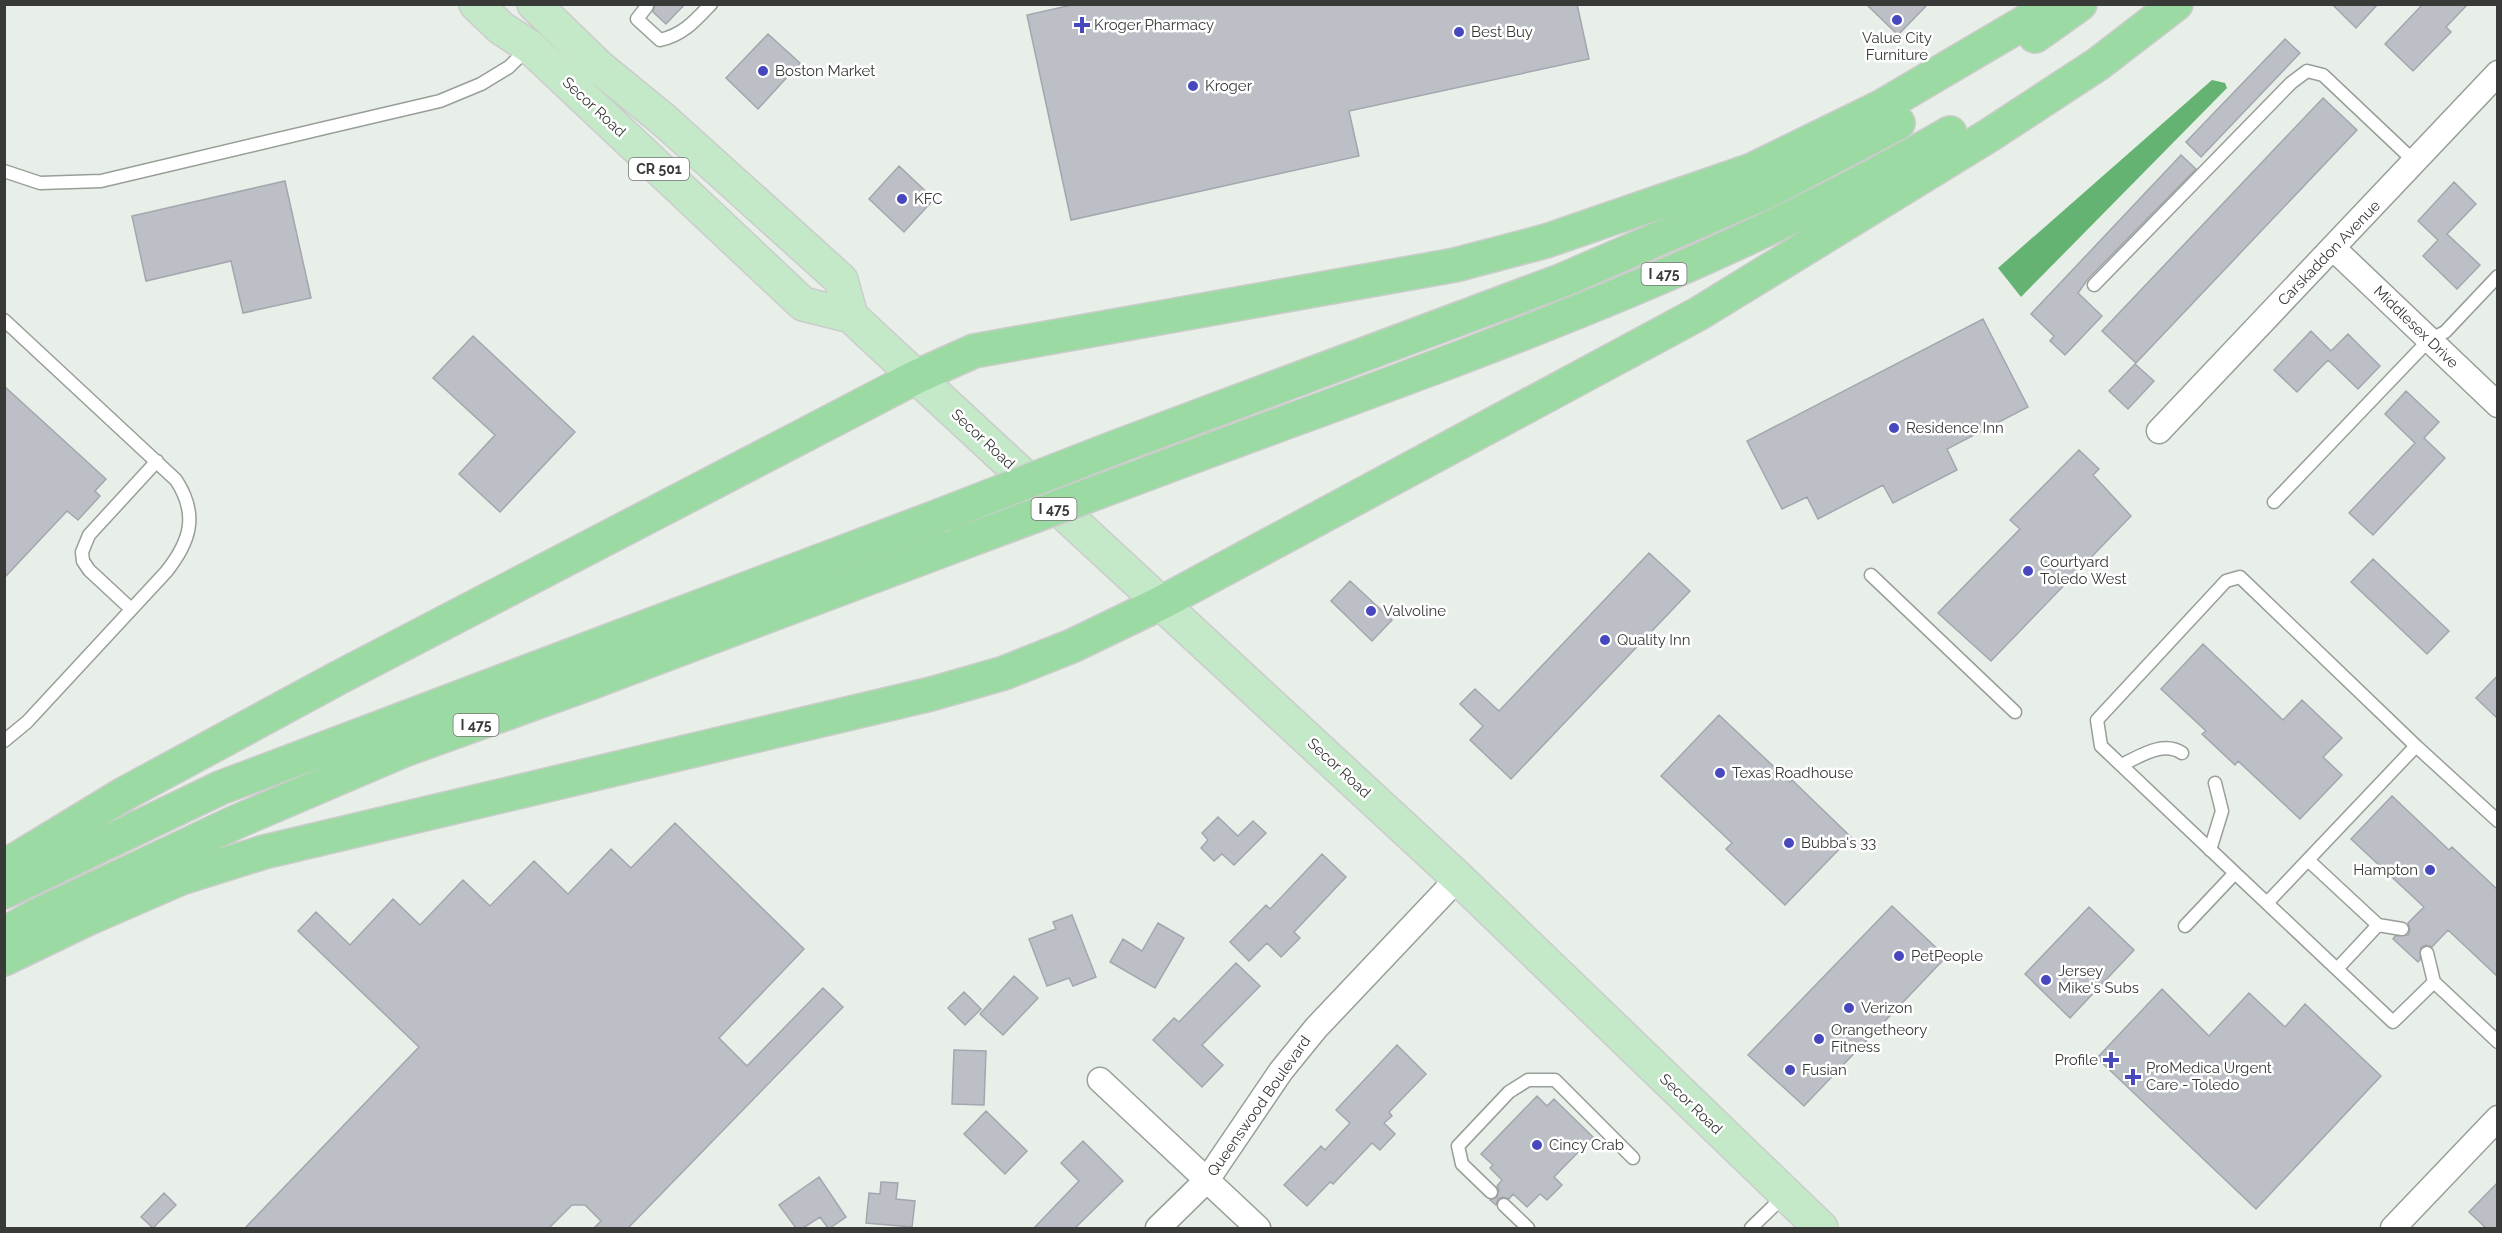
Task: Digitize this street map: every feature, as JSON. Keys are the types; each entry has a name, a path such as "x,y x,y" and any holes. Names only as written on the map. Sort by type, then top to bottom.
{"highway":[{"path":"4,867 124,794 328,683 916,377 974,351 1455,265 1556,238 1752,170 1881,107 2027,21 2050,4"},
{"name":"I 475","path":"4,892 220,788 1119,446 1563,280 1768,191 1904,120 2049,28 2080,4"},
{"name":"I 475","path":"4,934 38,915 236,822 404,750 587,684 1579,311 1807,211 1898,163 1997,105 2144,4"},
{"path":"4,959 89,918 182,878 264,852 973,682 1004,673 1072,646 1161,603 1698,314 2008,123 2098,64 2176,4"}],"main road":[{"name":"Secor Road","path":"477,4 501,28 530,47 803,303 851,316 1458,878 1821,1228"},
{"path":"545,8 599,67 665,121 841,280 851,316"}],"street":[{"name":"Carskaddon Avenue","path":"2159,431 2498,74"},
{"name":"Middlesex Drive","path":"2334,249 2498,405"},
{"name":"Queenswood Boulevard","path":"1158,1228 1207,1180 1281,1071 1316,1028 1458,878"},
{"path":"1100,1080 1258,1228"},
{"path":"2393,1228 2498,1118"}],"lane":[{"path":"647,6 637,19 660,40 674,37 689,27 711,4"},
{"path":"4,171 40,183 101,181 440,101 481,84 509,67 530,47"},
{"path":"2094,285 2291,83 2307,71 2323,75 2415,162"},
{"path":"2274,502 2429,340 2445,332 2498,276"},
{"path":"4,320 157,461 183,490 190,528 179,555 27,722 4,741"},
{"path":"131,609 89,570 83,561 81,552 89,535 157,461"},
{"path":"1871,575 2015,712"},
{"path":"2434,982 2393,1022 2101,746 2097,720 2226,581 2240,577 2416,746 2498,821"},
{"path":"2267,903 2416,746"},
{"path":"2121,765 2156,749 2175,748 2182,753"},
{"path":"2210,850 2222,811 2215,783"},
{"path":"2308,860 2378,925 2402,929"},
{"path":"2185,926 2235,873"},
{"path":"2337,969 2378,925"},
{"path":"2427,952 2434,982 2498,1042"},
{"path":"1491,1192 1462,1164 1458,1146 1509,1092 1528,1080 1556,1080 1633,1158"},
{"path":"1751,1228 1785,1195"},
{"path":"1504,1205 1528,1228"}],"shaded area":[{"path":"2212,80 2225,83 2227,88 2021,297 1998,268"}],"building":[{"path":"655,4 685,4 666,24 653,12"},
{"name":"Kroger","path":"1076,4 1577,4 1589,59 1349,111 1359,156 1071,220 1027,15"},
{"name":"Value City Furniture","path":"1866,4 1928,4 1898,35"},
{"path":"2332,4 2378,4 2356,28"},
{"path":"2423,4 2468,4 2446,27 2451,32 2413,71 2385,44"},
{"name":"Boston Market","path":"768,34 800,63 758,109 726,78"},
{"path":"2285,39 2300,53 2201,157 2186,142"},
{"path":"2323,98 2357,130 2136,363 2102,331"},
{"path":"2181,155 2196,169 2088,279 2078,293 2102,316 2065,355 2050,341 2054,336 2031,314"},
{"name":"KFC","path":"899,166 934,199 904,232 869,199"},
{"path":"285,181 311,298 243,313 231,261 146,281 132,216"},
{"path":"2454,182 2476,204 2447,234 2480,265 2457,289 2423,256 2438,240 2418,221"},
{"path":"1983,319 2028,407 1947,449 1957,470 1893,503 1883,485 1818,519 1807,497 1782,509 1747,441"},
{"path":"2311,331 2331,351 2348,334 2380,366 2358,389 2328,360 2297,392 2274,370"},
{"path":"473,336 575,432 500,512 459,474 495,435 433,378"},
{"path":"2135,364 2154,381 2128,409 2109,391"},
{"path":"4,386 106,479 95,491 100,496 78,520 67,511 4,578"},
{"path":"2406,391 2439,422 2424,438 2445,458 2373,535 2349,513 2415,443 2385,414"},
{"name":"Courtyard Toledo West","path":"2079,450 2099,469 2093,475 2131,516 1991,661 1938,613 2020,529 2010,520"},
{"name":"Quality Inn","path":"1649,553 1690,591 1511,779 1470,740 1483,726 1460,704 1475,689 1499,711"},
{"path":"2373,559 2449,631 2427,654 2351,582"},
{"name":"Valvoline","path":"1350,581 1392,620 1372,641 1331,601"},
{"path":"2203,644 2283,720 2302,700 2342,738 2323,757 2342,775 2300,819 2238,761 2235,765 2202,734 2206,731 2161,689"},
{"path":"2498,675 2498,719 2476,698"},
{"path":"1719,715 1790,782 1792,780 1851,837 1785,905 1726,849 1732,843 1661,776"},
{"name":"Hampton","path":"2392,796 2449,850 2452,847 2498,890 2498,977 2448,930 2432,947 2426,945 2421,947 2418,962 2393,939 2395,936 2408,935 2410,930 2408,923 2424,907 2351,839"},
{"path":"1218,817 1238,836 1253,821 1266,833 1234,865 1222,854 1214,861 1201,848 1208,840 1202,833"},
{"path":"675,823 804,949 719,1038 747,1066 823,988 843,1007 628,1228 594,1228 601,1221 585,1205 572,1205 549,1228 245,1228 419,1047 298,931 316,912 350,945 393,899 420,925 463,880 490,906 534,861 568,894 611,849 631,868"},
{"path":"1322,854 1346,877 1294,932 1300,938 1281,957 1267,943 1249,961 1230,942 1266,905 1270,909"},
{"path":"1892,906 1946,957 1804,1106 1748,1055"},
{"path":"2089,907 2134,950 2070,1018 2025,974"},
{"path":"1072,915 1096,977 1073,986 1069,978 1047,986 1029,939 1056,929 1053,922"},
{"path":"1158,923 1184,938 1155,988 1110,962 1123,939 1142,951"},
{"path":"1236,963 1260,986 1202,1045 1223,1065 1202,1087 1153,1040 1174,1018 1179,1022"},
{"path":"1014,976 1038,998 1003,1035 980,1014"},
{"path":"2162,989 2209,1036 2249,993 2285,1027 2305,1004 2381,1076 2256,1209 2097,1058"},
{"path":"964,992 981,1009 965,1025 948,1008"},
{"path":"1397,1045 1426,1074 1389,1112 1392,1116 1384,1123 1395,1134 1380,1150 1372,1143 1333,1184 1330,1182 1307,1206 1284,1185 1321,1146 1325,1150 1350,1123 1336,1110"},
{"path":"954,1050 986,1051 984,1105 952,1104"},
{"name":"Cincy Crab","path":"1537,1096 1547,1106 1554,1099 1593,1137 1554,1177 1562,1185 1547,1200 1540,1194 1527,1207 1513,1194 1509,1199 1502,1197 1498,1199 1496,1205 1490,1200 1497,1197 1499,1190 1497,1186 1502,1180 1490,1168 1493,1165 1481,1154"},
{"path":"986,1111 1027,1151 1005,1174 964,1134"},
{"path":"1083,1141 1123,1181 1075,1228 1034,1228 1079,1181 1061,1163"},
{"path":"819,1177 846,1217 830,1228 820,1217 803,1228 796,1228 779,1205"},
{"path":"881,1182 898,1183 896,1199 915,1201 912,1227 866,1223 869,1193 880,1194"},
{"path":"2498,1182 2498,1228 2486,1228 2469,1212"},
{"path":"164,1193 176,1205 153,1228 141,1217"}],"place":[{"name":"Value City Furniture","path":"1897,20"},
{"name":"Kroger Pharmacy","path":"1082,25"},
{"name":"Best Buy","path":"1459,32"},
{"name":"Boston Market","path":"763,71"},
{"name":"Kroger","path":"1193,86"},
{"name":"KFC","path":"902,199"},
{"name":"Residence Inn","path":"1894,428"},
{"name":"Courtyard Toledo West","path":"2028,571"},
{"name":"Valvoline","path":"1371,611"},
{"name":"Quality Inn","path":"1605,640"},
{"name":"Texas Roadhouse","path":"1720,773"},
{"name":"Bubba's 33","path":"1789,843"},
{"name":"Hampton","path":"2430,870"},
{"name":"PetPeople","path":"1899,956"},
{"name":"Jersey Mike's Subs","path":"2046,980"},
{"name":"Verizon","path":"1849,1008"},
{"name":"Orangetheory Fitness","path":"1819,1039"},
{"name":"Profile","path":"2111,1060"},
{"name":"Fusian","path":"1790,1070"},
{"name":"ProMedica Urgent Care - Toledo","path":"2133,1077"},
{"name":"Cincy Crab","path":"1537,1145"}]}
